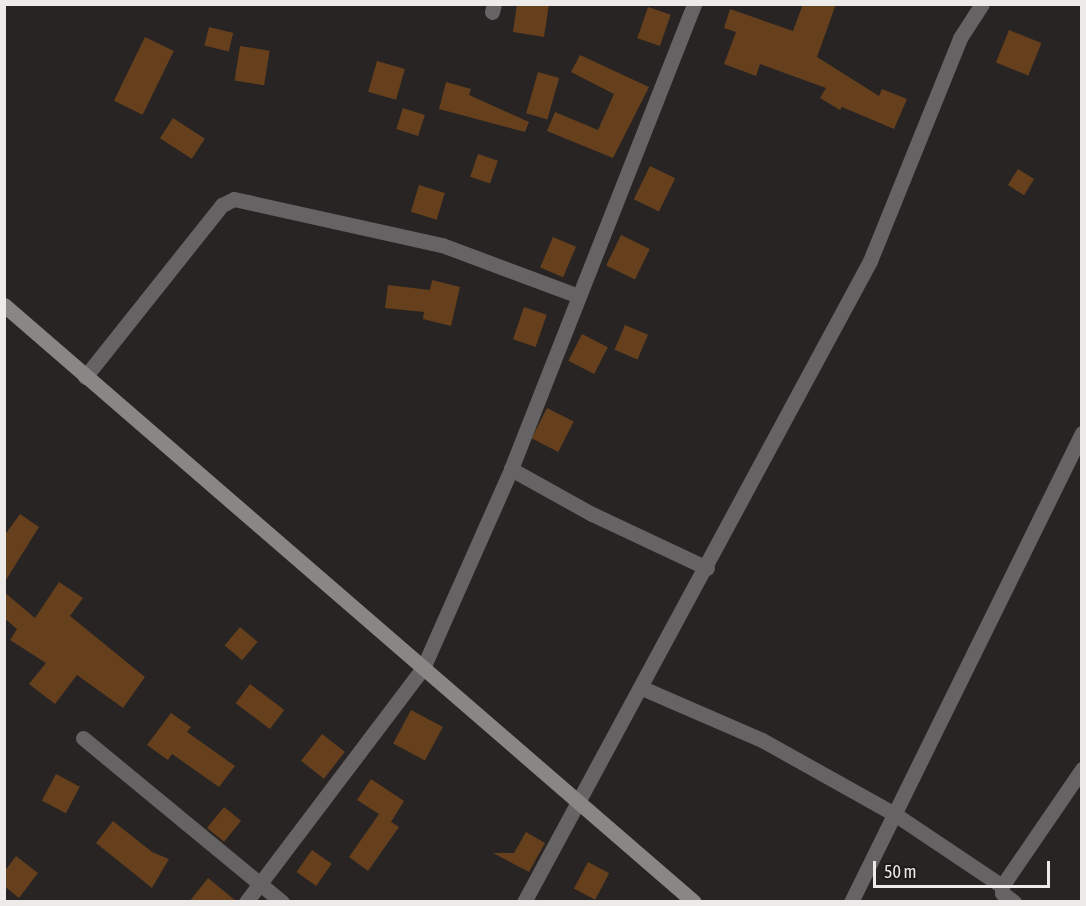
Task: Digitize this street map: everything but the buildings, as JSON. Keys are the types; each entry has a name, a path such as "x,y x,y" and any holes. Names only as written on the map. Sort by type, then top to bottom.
{"street":[{"path":"246,902 423,668 511,469 576,295 694,4"},
{"path":"525,902 707,568 870,261 960,38 982,4"},
{"path":"85,377 222,205 234,199 442,245 576,295"},
{"path":"4,305 694,902"},
{"path":"851,902 896,815 1082,433"},
{"path":"511,469 592,514 707,568"},
{"path":"642,688 762,740 896,815 1002,886"},
{"path":"83,738 259,886 282,902"},
{"path":"1014,902 1002,893 1002,886 1082,769"}]}
